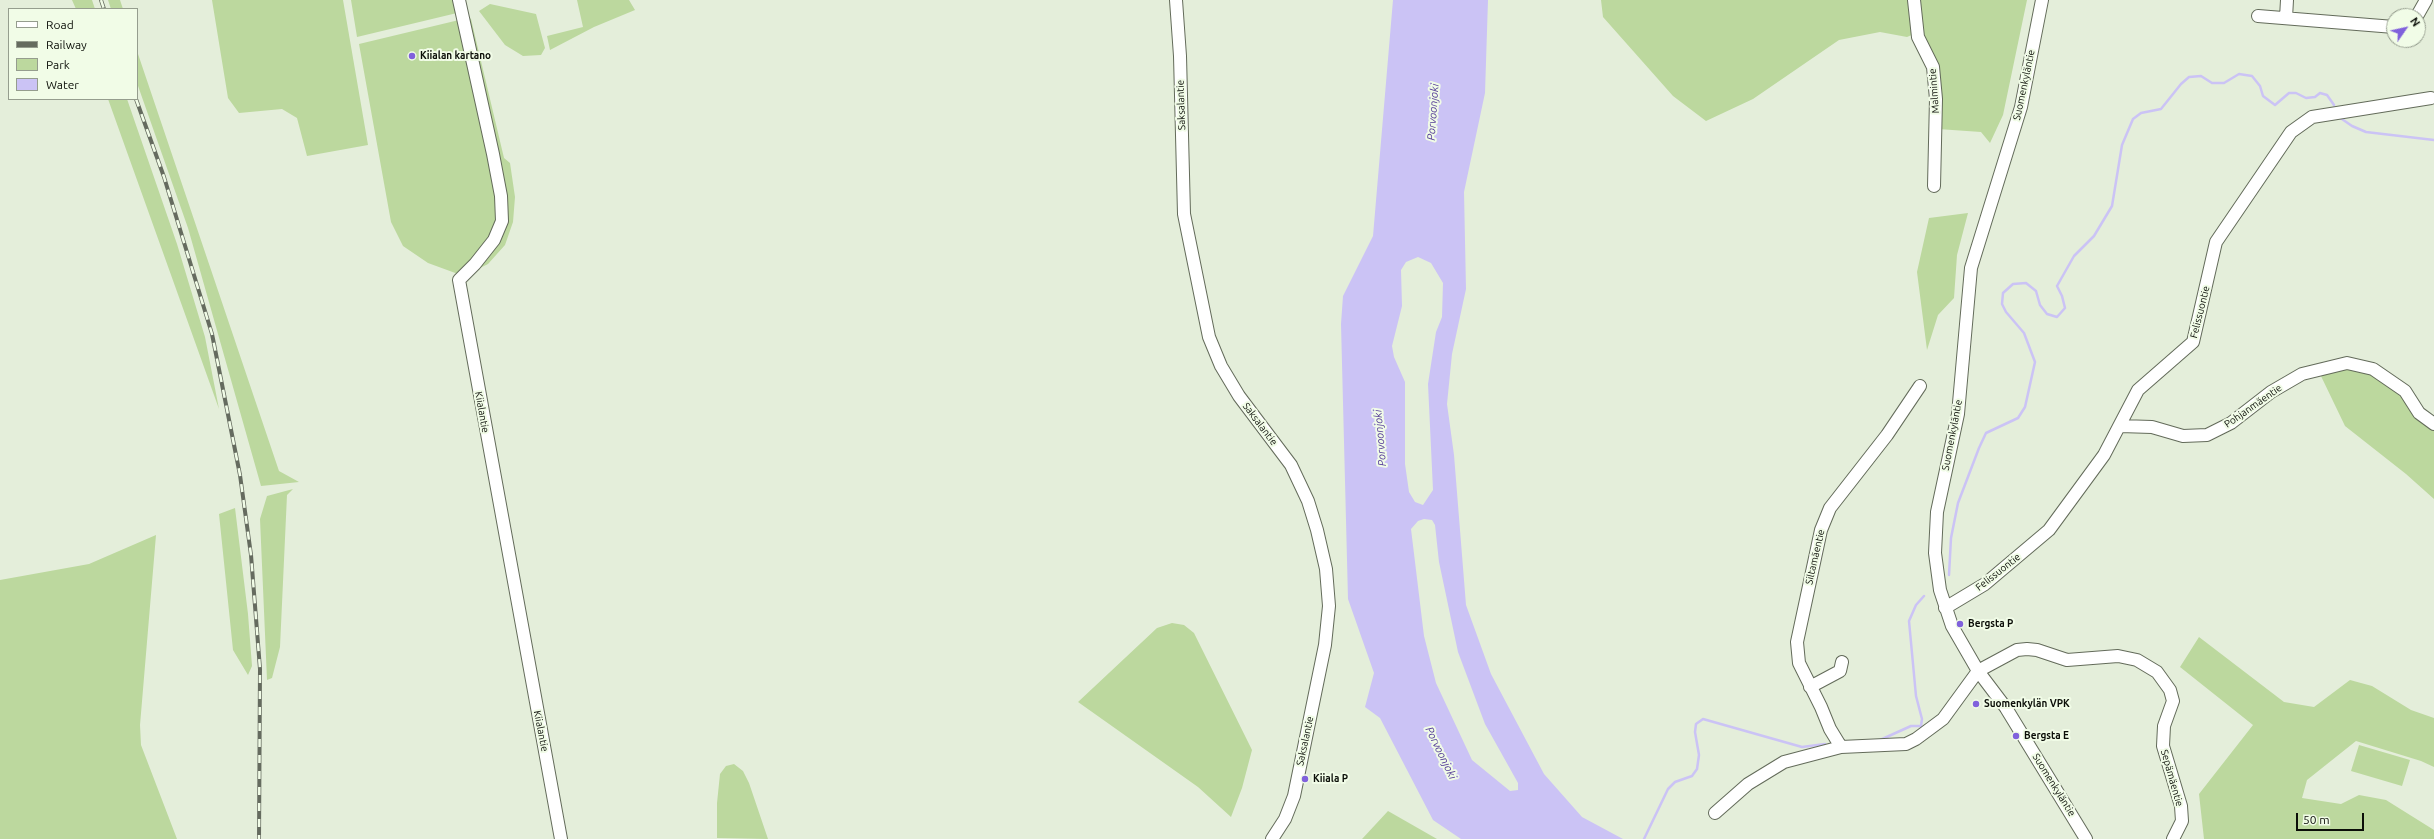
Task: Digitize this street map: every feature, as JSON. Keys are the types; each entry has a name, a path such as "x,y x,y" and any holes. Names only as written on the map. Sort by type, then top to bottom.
{"street":[{"name":"Kiialantie","path":"459,0 501,196 502,221 494,240 475,264 459,280 561,839"},
{"name":"Saksalantie","path":"1176,0 1180,56 1184,214 1210,336 1221,366 1239,396 1291,465 1308,501 1318,530 1326,569 1328,606 1325,645 1294,796 1285,819 1272,839"},
{"name":"Malmintie","path":"1914,0 1918,37 1933,67 1936,99 1934,186"},
{"name":"Suomenkyläntie","path":"2042,0 2021,106 1970,268 1958,414 1941,490 1934,534 1936,572 1945,608 1952,626 1978,671 2006,708 2086,839"},
{"path":"2286,18 2287,0"},
{"path":"2258,16 2386,26"},
{"name":"Felissuontie","path":"1945,608 1986,584 2049,530 2104,456 2138,390 2194,342 2216,242 2291,132 2312,117 2431,98"},
{"name":"Pohjanmäentie","path":"2120,426 2152,427 2183,436 2207,435 2231,423 2271,392 2302,374 2347,363 2373,369 2404,391 2419,413 2434,424"},
{"name":"Siltamäentie","path":"1841,747 1830,729 1799,663 1797,642 1823,523 1830,508 1887,435 1920,386"},
{"name":"Sepämäentie","path":"1978,671 2017,650 2026,649 2037,650 2067,660 2118,656 2137,660 2157,672 2170,690 2172,701 2164,726 2163,746 2181,806 2182,821 2173,839"},
{"path":"1810,687 1840,671 1842,662"},
{"path":"1715,813 1748,784 1784,762 1841,747 1906,744 1916,740 1943,720 1978,671"}],"green space":[{"path":"72,0 92,0 95,8 76,8"},
{"path":"108,0 120,0 123,8 111,8"},
{"path":"212,0 343,0 368,145 307,156 297,118 282,109 239,113 228,98"},
{"path":"351,0 454,0 457,13 357,37"},
{"path":"577,0 629,0 635,10 594,27 550,50 547,36 583,27"},
{"path":"1601,0 1911,0 1914,34 1907,37 1880,32 1839,40 1753,99 1706,121 1673,96 1603,17"},
{"path":"1918,0 2027,0 2003,115 1990,143 1981,132 1938,129"},
{"path":"490,4 536,14 545,48 541,55 523,56 505,45 479,11"},
{"path":"468,17 471,19 504,158 510,163 515,197 513,222 505,245 488,264 476,270 500,243 506,222"},
{"path":"459,20 497,197 498,220 491,239 458,274 428,263 403,246 391,222 359,44"},
{"path":"138,54 279,471 299,482 261,486 188,228 138,86"},
{"path":"108,100 127,100 177,244 205,337 219,409"},
{"path":"1968,213 1957,255 1954,298 1938,315 1927,350 1917,272 1929,218"},
{"path":"2347,368 2371,374 2401,393 2434,429 2434,499 2406,474 2345,426 2320,374"},
{"path":"293,489 287,495 280,647 272,678 267,680 260,519 267,496"},
{"path":"235,508 248,614 252,666 248,675 233,650 219,514"},
{"path":"156,535 140,725 141,745 177,839 0,839 0,580 89,564"},
{"path":"1172,623 1184,625 1194,633 1252,750 1242,788 1231,817 1198,787 1078,702 1157,628"},
{"path":"2199,637 2284,702 2314,707 2350,680 2372,686 2411,710 2434,718 2434,767 2421,761 2356,741 2307,780 2302,798 2341,804 2359,795 2386,800 2434,830 2434,839 2204,839 2199,794 2253,725 2180,667"},
{"path":"2359,745 2410,760 2402,786 2351,771"},
{"path":"734,764 743,771 749,783 768,839 717,838 717,803 720,774 726,766"},
{"path":"1388,811 1437,839 1362,839"}],"water":[{"name":"Porvoonjoki","path":"1393,0 1488,0 1485,93 1464,192 1466,289 1452,354 1447,404 1454,455 1466,605 1491,674 1544,774 1582,817 1623,839 1461,839 1433,820 1380,718 1365,707 1374,673 1348,599 1341,324 1343,296 1373,236","holes":["1418,257 1431,263 1443,283 1442,317 1436,332 1428,384 1433,490 1423,505 1415,502 1409,492 1405,464 1405,382 1394,357 1392,346 1402,306 1401,270 1406,262","1424,519 1432,520 1435,525 1439,562 1458,652 1485,724 1518,783 1518,790 1510,791 1472,760 1436,683 1424,636 1411,529 1418,521"]}],"waterway":[{"path":"1949,575 1951,538 1958,503 1979,448 1986,433 2018,418 2025,407 2035,362 2024,333 2006,312 2002,304 2003,293 2013,284 2026,283 2036,291 2040,305 2047,314 2057,317 2065,308 2062,296 2057,286 2074,256 2094,236 2112,206 2122,145 2133,119 2141,113 2161,109 2181,84 2189,77 2201,76 2212,83 2224,83 2239,74 2252,76 2260,86 2263,96 2275,105 2289,93 2296,93 2306,98 2315,97 2320,93 2327,95 2334,105"},
{"path":"2339,117 2352,126 2366,132 2434,140"},
{"path":"1880,740 1911,726 1921,726 1922,719 1916,696 1909,621 1916,605 1924,596"},
{"path":"1644,839 1668,789 1675,782 1692,776 1697,769 1699,755 1695,732 1696,724 1703,719 1802,747 1825,744"}],"railway":[{"path":"101,0 104,8"},
{"path":"136,100 164,177 212,334 240,475 251,555 260,669 259,839"}],"place":[{"name":"Kiialan kartano","path":"412,56"},
{"name":"Bergsta P","path":"1960,624"},
{"name":"Suomenkylän VPK","path":"1976,704"},
{"name":"Bergsta E","path":"2016,736"},
{"name":"Kiiala P","path":"1305,779"}]}
